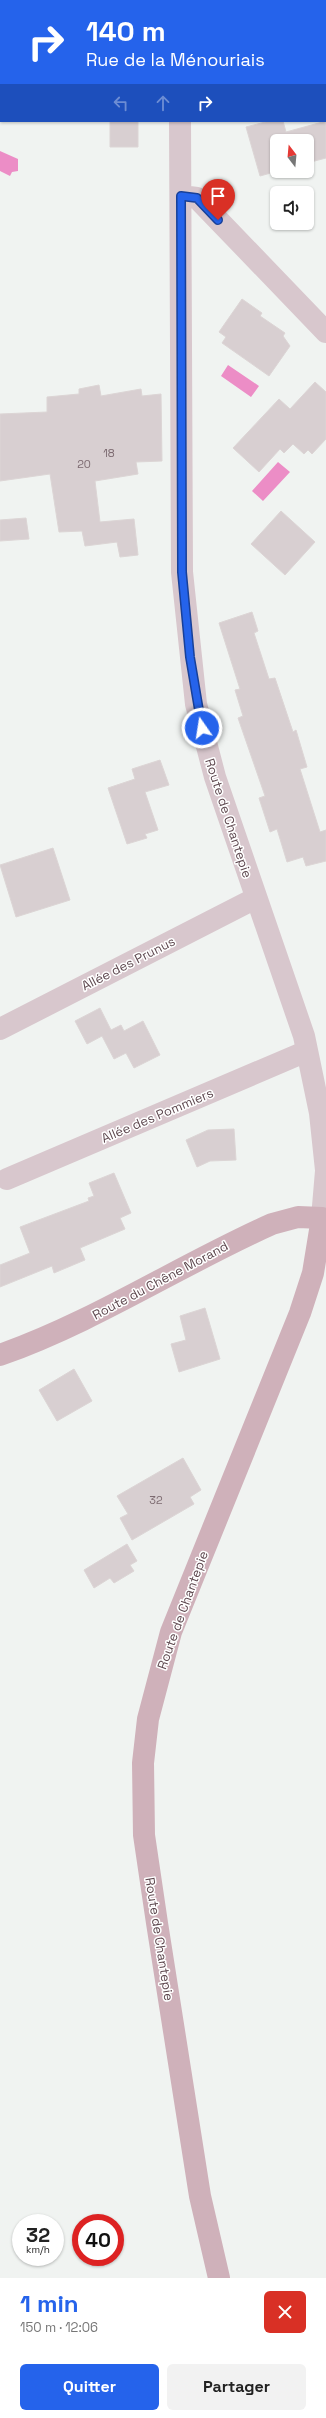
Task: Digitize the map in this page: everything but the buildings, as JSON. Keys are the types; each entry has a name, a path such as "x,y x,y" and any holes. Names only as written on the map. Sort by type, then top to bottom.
{"main road":[{"name":"Route du Chêne Morand","path":"0,1355 52,1335 88,1318 272,1224 298,1217 322,1218"},
{"name":"Route de Chantepie","path":"219,2278 200,2196 144,1835 143,1763 148,1719 171,1632 300,1313 313,1273 322,1218"}],"street":[{"name":"Route de Chantepie","path":"180,122 182,572 196,704 206,748 256,898 294,1003 307,1051 320,1113 326,1170 322,1218"},
{"path":"181,196 197,198 326,332"},
{"name":"Allée des Prunus","path":"0,1029 256,898"},
{"name":"Allée des Pommiers","path":"7,1179 307,1051"}],"shaded area":[{"path":"0,151 18,159 18,171 12,172 10,176 0,171"},
{"path":"228,365 259,386 251,397 221,376"},
{"path":"278,462 290,472 263,501 252,491"}],"route":[{"path":"202,728 196,704 182,572 181,196 197,198 218,220"}]}
